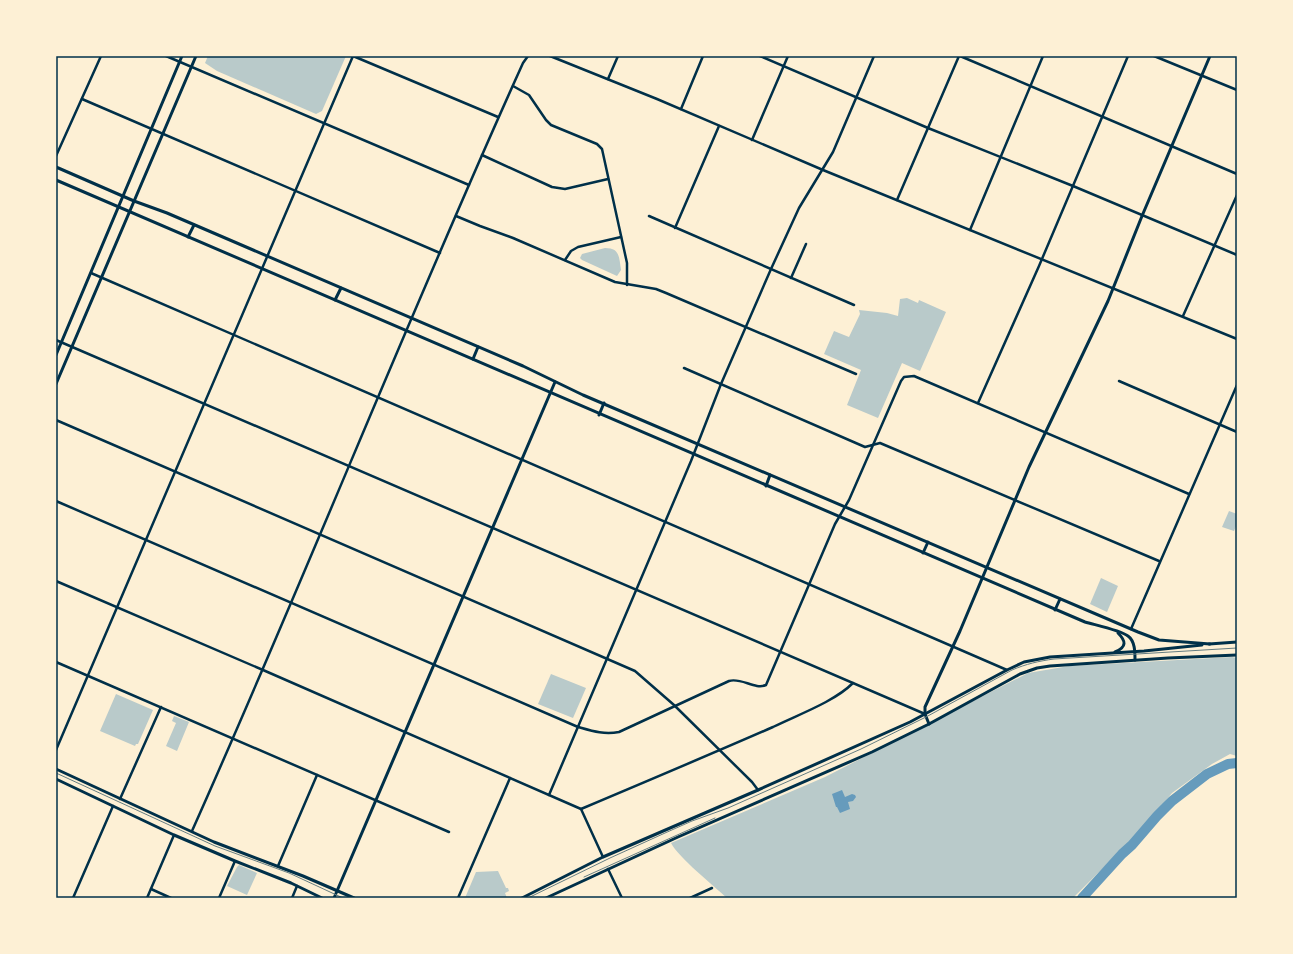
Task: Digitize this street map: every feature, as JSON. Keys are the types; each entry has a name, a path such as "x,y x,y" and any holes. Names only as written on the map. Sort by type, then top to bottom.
{"main road":[{"path":"56,355 182,56"},
{"path":"56,384 196,56"},
{"path":"929,724 925,714 925,707 1045,432 1113,289 1142,216 1210,56"},
{"path":"56,167 412,318 604,404 1131,629 1159,640 1210,644"},
{"path":"56,180 473,359 550,394 1055,610 1084,622 1129,636 1135,652 1135,660"},
{"path":"188,237 194,225"},
{"path":"335,300 341,288"},
{"path":"473,359 478,347"},
{"path":"334,898 555,382"},
{"path":"599,415 604,404"},
{"path":"766,486 770,475"},
{"path":"923,553 928,542"},
{"path":"1055,610 1060,599"},
{"path":"1112,653 1121,649 1124,645 1123,638 1116,631"},
{"path":"522,898 603,857 758,790 925,714 1007,670 1036,659 1135,652 1237,642"},
{"path":"546,898 872,752 929,724 1020,674 1037,668 1135,660 1237,655"},
{"path":"56,769 220,844 278,866 354,898"},
{"path":"56,779 174,835 235,862 297,886 322,898"}],"street":[{"path":"56,156 101,56"},
{"path":"166,56 469,185"},
{"path":"56,750 58,742 118,608 353,56 498,117"},
{"path":"192,831 263,670 377,397 407,331 498,117 523,63 528,56"},
{"path":"550,56 681,109 823,170 1237,339"},
{"path":"608,79 618,56"},
{"path":"681,109 703,56"},
{"path":"760,56 928,128 1073,186 1237,255"},
{"path":"752,140 788,56"},
{"path":"549,795 770,269 799,208 833,152 874,56"},
{"path":"897,200 959,56 1237,174"},
{"path":"970,230 1043,56"},
{"path":"978,403 1042,260 1128,56"},
{"path":"1154,56 1237,90"},
{"path":"513,86 529,95 551,125 597,144 602,149 627,263 627,285"},
{"path":"82,99 440,253"},
{"path":"675,228 720,126"},
{"path":"482,155 552,187 566,189 608,180"},
{"path":"1183,316 1237,195"},
{"path":"456,216 513,238 615,282 656,289 856,374"},
{"path":"649,216 854,305"},
{"path":"565,260 571,251 578,247 621,237"},
{"path":"791,278 806,244"},
{"path":"91,273 1007,670"},
{"path":"56,340 925,714"},
{"path":"684,368 865,447 880,443 1159,561"},
{"path":"56,501 578,727 601,734 610,734 619,732 728,681 738,680 763,686 766,684 781,652 809,583 904,377 914,376 1189,494"},
{"path":"1119,381 1237,432"},
{"path":"1131,629 1159,561 1237,385"},
{"path":"56,420 641,675 720,750 758,790"},
{"path":"56,581 581,809 603,857"},
{"path":"56,662 449,832"},
{"path":"581,809 720,750 840,694 853,683"},
{"path":"120,799 161,707"},
{"path":"278,866 317,775"},
{"path":"458,898 510,778"},
{"path":"73,898 113,806"},
{"path":"147,898 174,835"},
{"path":"219,898 235,862"},
{"path":"608,869 622,898"},
{"path":"292,898 297,886"},
{"path":"690,898 712,888"},
{"path":"151,889 171,898"}],"shaded area":[{"path":"208,56 346,56 322,111 316,114 217,71 205,63"},
{"path":"610,248 618,254 621,270 617,276 580,258 582,254"},
{"path":"907,298 918,303 919,300 946,312 920,371 902,363 878,418 847,405 861,370 824,354 834,331 849,337 860,314 859,310 887,313 898,316 900,299"},
{"path":"1229,511 1237,514 1237,524 1234,531 1222,527"},
{"path":"1101,578 1118,586 1107,612 1090,604"},
{"path":"1232,657 1237,658 1237,756 1230,754 1212,764 1172,793 1139,832 1073,898 727,898 689,864 671,843 825,777 1028,673 1069,666"},
{"path":"551,674 586,688 573,718 538,704"},
{"path":"116,694 153,710 138,744 135,746 100,731"},
{"path":"174,716 189,722 177,751 166,746 176,723 172,721"},
{"path":"239,865 257,873 247,895 227,886"},
{"path":"498,871 509,891 505,893 507,898 465,898 476,872"}],"water":[{"path":"842,790 845,797 852,794 856,797 853,801 848,802 850,809 840,813 836,807 832,794"}],"waterway":[{"path":"1082,898 1172,801 1207,774 1228,764 1237,763"}],"tram line":[{"path":"528,898 665,833 728,808 861,749 926,717 1022,666 1054,659 1237,648"},
{"path":"56,773 215,846 289,873 343,898"},
{"path":"584,877 715,818"}]}
